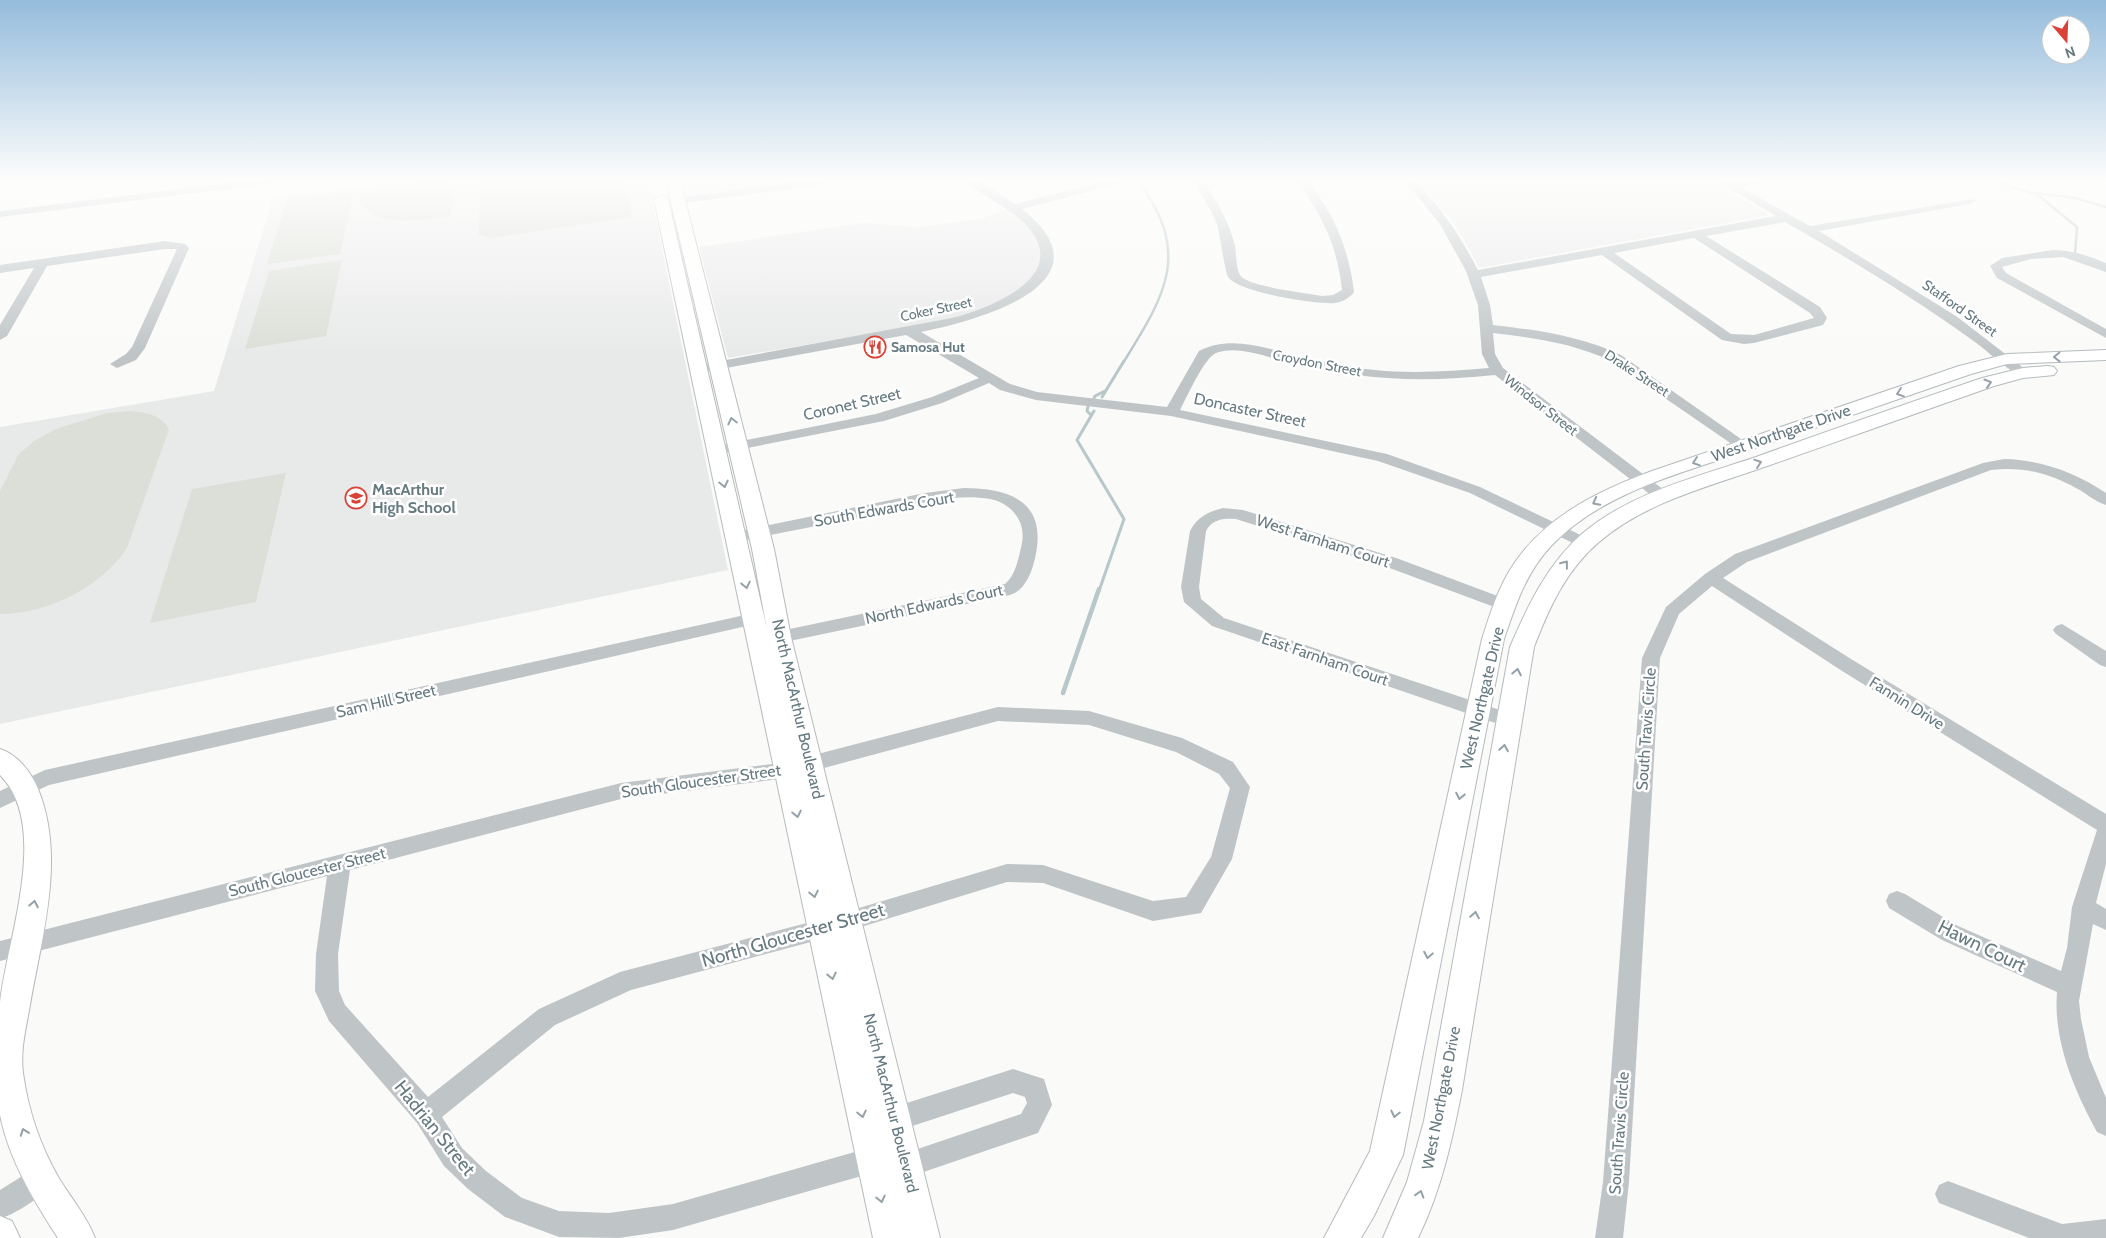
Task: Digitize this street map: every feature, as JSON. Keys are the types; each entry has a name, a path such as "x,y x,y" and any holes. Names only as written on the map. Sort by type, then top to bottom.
{"main road":[{"name":"North MacArthur Boulevard","path":"676,239 680,285 699,369 758,533 778,626 798,767"},
{"name":"North MacArthur Boulevard","path":"681,239 698,282 718,366 736,537 754,618 798,767 835,925 894,1148 923,1238"},
{"path":"680,285 698,282"},
{"path":"689,325 707,322"},
{"name":"West Northgate Drive","path":"1341,1238 1362,1204 1386,1155 1406,1068 1477,710 1493,640 1505,605 1518,576 1537,548 1555,530 1581,510 1640,481 1965,370 2007,360 2106,356"},
{"name":"West Northgate Drive","path":"1400,1238 1414,1213 1430,1161 1446,1082 1522,647 1549,585 1583,543 1615,518 1662,496 1988,382 2023,373 2106,369"},
{"path":"0,759 27,786 36,820 38,861 35,897 13,948 6,1059 12,1099 40,1178 78,1238"},
{"name":"North MacArthur Boulevard","path":"835,925 894,1148 890,1238"},
{"path":"0,1233 3,1238"}],"street":[{"name":"Coker Street","path":"699,369 953,322 991,311 1024,292 1038,277 1045,264 1045,244 1041,239"},
{"path":"1227,239 1233,275 1240,281 1252,286 1322,300 1336,299 1348,292 1338,239"},
{"name":"Windsor Street","path":"1454,239 1473,275 1484,304 1487,328 1486,351 1498,371 1662,496"},
{"path":"1473,275 1669,239"},
{"path":"1604,251 1726,337 1744,340 1818,322 1821,318 1815,310 1703,239"},
{"name":"Stafford Street","path":"1823,239 1919,297 2023,373"},
{"path":"0,269 165,245 181,246 183,248 138,348 131,357 117,364"},
{"path":"2106,268 2079,255 2066,252 2048,252 1998,263 1997,269 2012,281 2106,334"},
{"path":"0,336 43,262"},
{"name":"Drake Street","path":"1487,328 1560,337 1597,348 1616,358 1744,446"},
{"name":"Doncaster Street","path":"908,330 1005,387 1036,396 1172,412 1382,457 1475,490 1583,543"},
{"name":"Croydon Street","path":"1172,412 1201,357 1209,350 1223,347 1258,352 1330,368 1383,375 1430,376 1498,371"},
{"name":"Coronet Street","path":"727,448 895,413 937,400 990,378"},
{"name":"South Travis Circle","path":"1609,1238 1616,1182 1651,658 1672,611 1711,578 1741,558 1988,466 2017,464 2039,467 2101,491"},
{"name":"South Edwards Court","path":"736,537 913,501 976,493 995,495 1009,500 1026,515"},
{"name":"West Farnham Court","path":"1190,587 1198,531 1202,523 1223,513 1237,514 1271,523 1393,563 1505,605"},
{"name":"North Edwards Court","path":"778,626 930,604 1010,589 1019,580 1032,540 1031,527 1026,515"},
{"name":"Fannin Drive","path":"1711,578 1870,680 2106,825"},
{"name":"East Farnham Court","path":"1190,587 1193,602 1218,622 1508,720"},
{"name":"Sam Hill Street","path":"0,800 45,778 754,618 778,626"},
{"path":"2062,630 2106,660"},
{"name":"South Gloucester Street","path":"13,948 621,791 657,785 744,777 798,767 998,714 1089,718 1182,746 1226,768 1240,787 1221,859 1193,906"},
{"path":"2106,833 2096,858 2083,907 2076,961 2069,986 2071,1034 2088,1089 2106,1123"},
{"name":"Hadrian Street","path":"340,863 327,954 327,990 337,1013 426,1114 453,1157 477,1180 514,1208 559,1224 610,1226 673,1217 894,1148"},
{"name":"North Gloucester Street","path":"426,1114 547,1017 628,980 835,925 1007,873 1042,874 1153,911 1193,906"},
{"name":"Hawn Court","path":"1897,901 1950,932 2069,986"},
{"path":"2083,907 2106,920"},
{"path":"1013,1081 1035,1088 1040,1105 1030,1124 894,1148 1013,1081"},
{"path":"0,1206 40,1178"},
{"path":"1948,1194 2062,1237 2106,1232"}],"shaded area":[{"name":"MacArthur High School","path":"261,239 660,239 728,570 0,724 0,427 214,391"},
{"path":"275,239 343,239 340,254 267,264"},
{"path":"755,239 1038,239 1042,256 1034,276 1014,295 983,310 943,321 728,358 699,247"},
{"path":"1464,239 1639,239 1479,268"},
{"path":"342,260 326,336 245,349 269,271"},
{"path":"130,411 157,417 169,429 127,548 103,575 72,596 36,609 0,614 0,491 18,455 34,441 56,429 107,413"},
{"path":"286,473 256,602 150,623 192,489"}],"waterway":[{"path":"1123,363 1151,316 1160,295 1167,274 1168,253 1166,239"},
{"path":"2075,254 2076,239"},
{"path":"1102,397 1124,361"},
{"path":"1092,403 1095,396 1105,391"},
{"path":"1089,402 1087,411 1091,415"},
{"path":"1094,411 1077,440 1124,519 1099,591"},
{"path":"1063,693 1099,589"}],"place":[{"name":"Samosa Hut","path":"875,347"},
{"name":"MacArthur High School","path":"356,498"}]}
